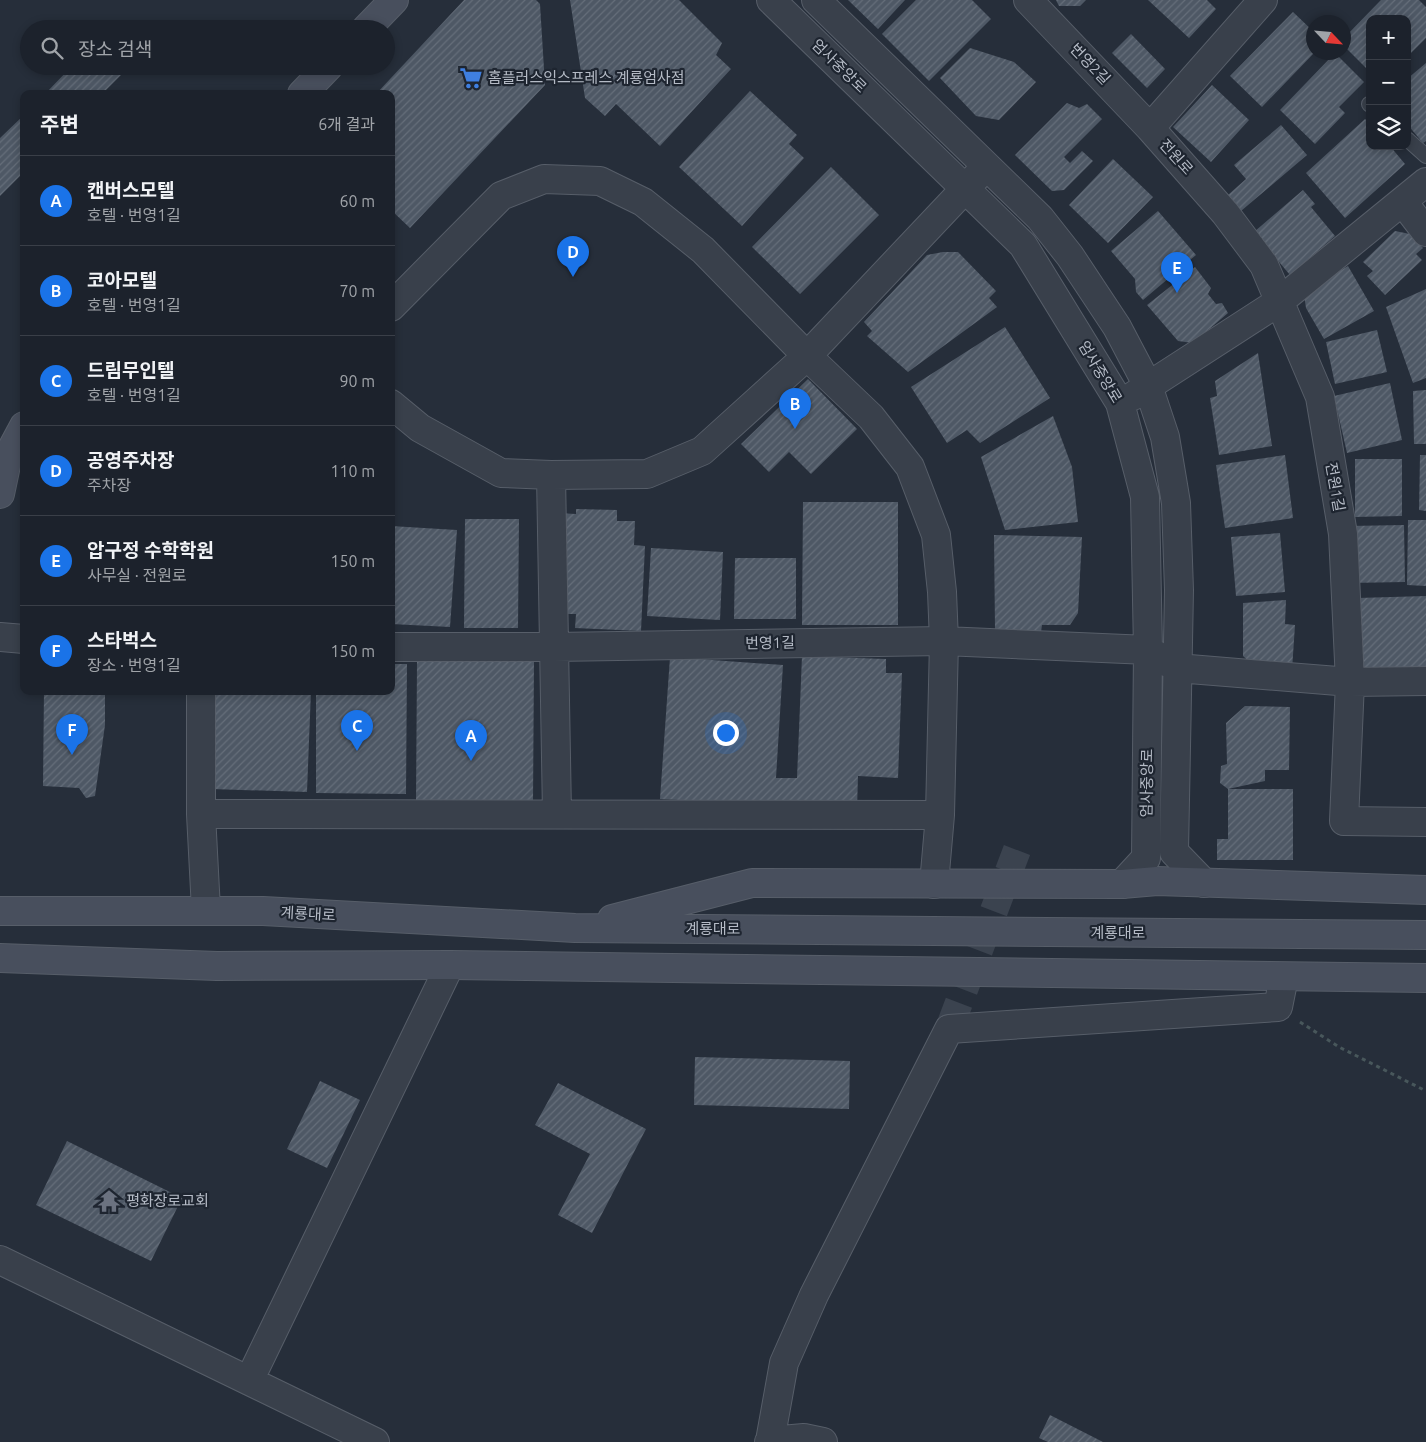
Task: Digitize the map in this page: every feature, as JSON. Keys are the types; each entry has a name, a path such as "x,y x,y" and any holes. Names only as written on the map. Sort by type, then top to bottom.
{"street":[{"path":"375,20 394,0"},
{"name":"엄사중앙로","path":"771,0 1023,245 1120,403 1145,497 1148,650 1146,858 1122,884"},
{"name":"엄사중앙로","path":"816,0 1040,218 1070,256 1117,327 1148,386 1165,438 1176,503 1179,590 1174,852 1204,883"},
{"name":"번영2길","path":"1028,0 1150,128"},
{"name":"전원로","path":"1263,0 1150,128 1225,213 1264,265 1280,301"},
{"path":"306,90 320,75"},
{"path":"395,407 420,428 501,473 551,475 647,474 702,450 807,356 986,166"},
{"path":"395,303 501,196 544,179 600,181 643,202 703,250 871,418 910,467 936,535 942,592 944,641 940,815 934,884"},
{"path":"1120,403 1280,301 1426,182"},
{"path":"1403,202 1426,232"},
{"name":"전원1길","path":"1280,301 1320,397 1343,534 1350,682 1344,821 1426,822"},
{"path":"0,494 4,452 20,431"},
{"path":"551,475 557,814"},
{"path":"0,637 20,639"},
{"name":"번영1길","path":"395,647 554,647 944,641 1148,650"},
{"path":"1148,650 1177,668 1350,682 1426,681"},
{"path":"201,695 201,814 206,910"},
{"path":"201,814 940,815"},
{"path":"575,928 752,883 1122,884 1157,881 1426,890"},
{"name":"계룡대로","path":"0,911 263,911 575,928 1426,935"},
{"path":"0,958 217,966 450,966 1426,978"},
{"path":"249,1381 450,966"},
{"path":"823,1442 804,1438 770,1441 784,1363 814,1295 949,1028 1278,1007 1284,977"},
{"path":"0,1260 375,1442"}],"lane":[{"path":"1411,143 1426,156"}],"path":[{"path":"1278,1007 1339,1047 1426,1091"}],"building":[{"path":"464,0 536,0 540,4 545,85 410,228 395,214 395,90 380,90"},
{"path":"570,0 679,0 722,43 716,55 731,69 660,146 616,104 605,116 585,98"},
{"path":"848,0 905,0 878,29"},
{"path":"916,0 972,0 991,19 929,81 882,34"},
{"path":"1056,0 1086,0 1080,6 1059,6"},
{"path":"1148,0 1207,0 1216,9 1189,38"},
{"path":"1381,0 1419,0 1426,7 1426,38 1411,53 1411,15 1366,15"},
{"path":"1293,12 1306,24 1307,60 1262,107 1230,76"},
{"path":"1366,15 1366,68 1351,53 1351,31"},
{"path":"1131,34 1165,69 1147,88 1112,53"},
{"path":"970,48 1014,62 1036,82 999,120 976,116 940,78"},
{"path":"1328,60 1342,60 1364,82 1339,107 1345,113 1315,144 1280,110"},
{"path":"1426,63 1426,141 1423,143 1411,129 1411,76"},
{"path":"63,75 121,75 106,90 49,90"},
{"path":"1212,85 1249,120 1211,162 1173,127"},
{"path":"750,91 797,135 789,144 804,158 742,226 679,167"},
{"path":"1067,103 1079,108 1087,104 1102,119 1064,157 1070,163 1082,151 1093,161 1064,190 1052,191 1015,155"},
{"path":"20,119 20,176 0,196 0,138"},
{"path":"1365,119 1366,150 1393,150 1405,164 1345,218 1306,173"},
{"path":"1281,125 1307,155 1241,211 1228,195 1246,179 1234,165"},
{"path":"1113,159 1153,197 1108,243 1069,205"},
{"path":"831,167 879,215 800,294 752,247"},
{"path":"1303,190 1315,204 1311,207 1335,236 1290,275 1254,232"},
{"path":"1158,211 1196,255 1143,300 1136,292 1135,279 1111,251"},
{"path":"1395,231 1410,234 1423,248 1416,254 1422,260 1385,295 1367,276 1373,271 1363,262"},
{"path":"958,252 996,291 989,298 997,307 908,372 867,336 872,331 864,322 927,255"},
{"path":"1348,266 1374,311 1324,339 1306,308 1304,295 1308,290"},
{"path":"1195,267 1211,288 1208,294 1216,304 1222,303 1228,313 1193,343 1178,341 1147,305"},
{"path":"1426,289 1426,378 1413,383 1386,307"},
{"path":"1005,327 1050,398 980,443 967,430 947,443 911,387"},
{"path":"1377,330 1387,372 1335,384 1326,342"},
{"path":"1258,353 1272,446 1219,455 1210,398 1217,396 1215,381"},
{"path":"808,379 857,429 811,474 789,452 769,472 741,444"},
{"path":"1390,383 1402,440 1347,453 1334,396"},
{"path":"1426,390 1426,444 1414,444 1413,391"},
{"path":"1053,416 1072,467 1078,522 1005,530 981,457"},
{"path":"1285,455 1293,518 1225,528 1216,465"},
{"path":"1420,455 1426,455 1426,511 1419,510"},
{"path":"1355,459 1402,459 1402,516 1355,517"},
{"path":"803,502 898,502 898,625 802,625"},
{"path":"576,509 617,510 617,521 635,521 634,545 645,546 641,631 575,628 576,614 563,614 566,528 558,528 558,513 576,514"},
{"path":"465,519 519,519 518,628 464,628"},
{"path":"1408,520 1426,520 1426,586 1407,585"},
{"path":"1404,525 1405,582 1350,583 1349,526"},
{"path":"395,526 457,530 450,627 395,624"},
{"path":"1280,533 1285,592 1236,596 1231,537"},
{"path":"994,535 1082,537 1078,613 1070,625 1042,625 1041,632 995,630"},
{"path":"651,548 723,552 720,620 647,616"},
{"path":"735,558 796,558 796,619 734,619"},
{"path":"1426,596 1426,668 1359,670 1357,598"},
{"path":"1286,600 1285,624 1295,625 1292,670 1257,669 1243,656 1243,603"},
{"path":"802,656 886,659 886,673 902,673 898,778 858,776 857,809 660,799 670,657 783,665 776,778 797,778"},
{"path":"417,661 534,661 533,803 416,803"},
{"path":"395,664 407,664 406,794 316,793 316,695 395,695"},
{"path":"44,695 105,695 105,725 95,796 86,798 79,788 43,786"},
{"path":"214,695 311,695 307,792 211,789"},
{"path":"1245,706 1290,707 1289,770 1265,770 1265,781 1228,789 1220,783 1221,766 1227,764 1226,723"},
{"path":"1228,789 1293,789 1293,860 1217,860 1217,839 1228,839"},
{"path":"695,1057 850,1061 849,1109 694,1105"},
{"path":"320,1081 360,1100 327,1168 287,1149"},
{"path":"558,1083 646,1129 592,1233 558,1215 590,1154 535,1125"},
{"name":"평화장로교회","path":"67,1141 182,1198 151,1261 36,1205"},
{"path":"1050,1415 1103,1442 1048,1442 1039,1438"}],"tunnel":[{"path":"949,1029 1017,850"}],"place":[{"name":"홈플러스익스프레스 계룡엄사점","path":"471,78"},
{"name":"공영주차장","path":"573,277"},
{"name":"압구정 수학학원","path":"1177,293"},
{"name":"코아모텔","path":"795,429"},
{"name":"드림무인텔","path":"357,751"},
{"name":"스타벅스","path":"72,755"},
{"name":"캔버스모텔","path":"471,761"},
{"name":"평화장로교회","path":"109,1201"}]}
